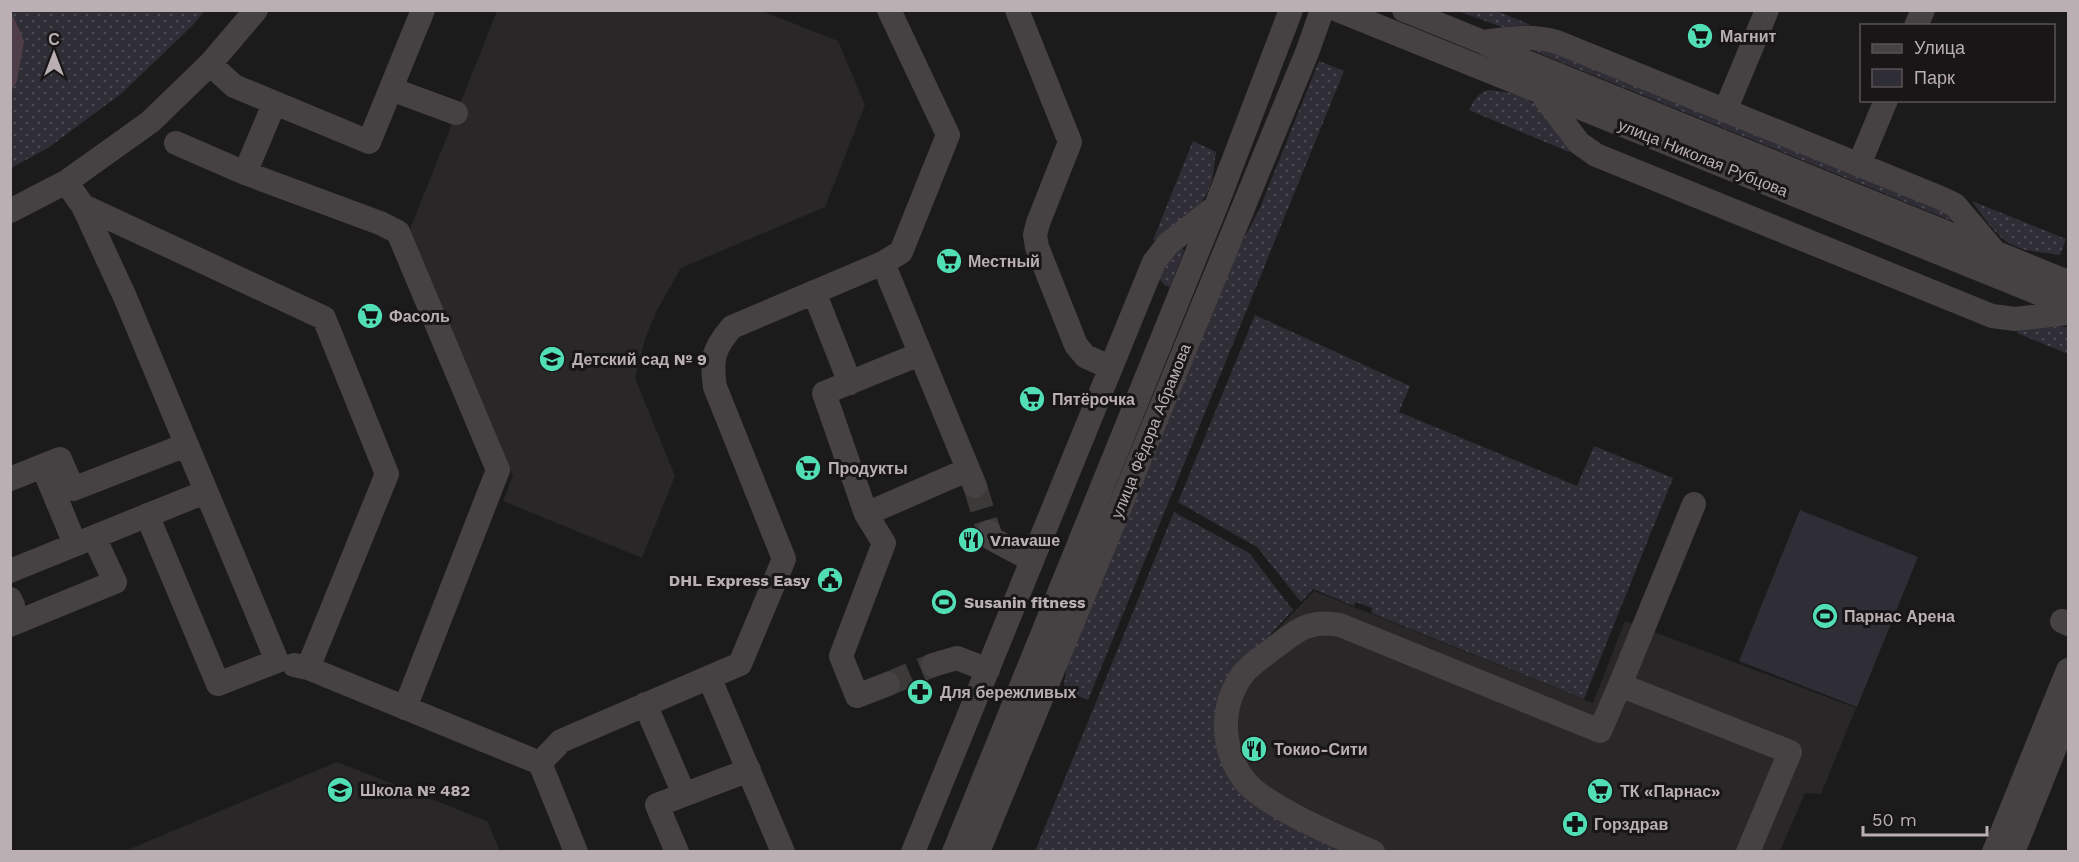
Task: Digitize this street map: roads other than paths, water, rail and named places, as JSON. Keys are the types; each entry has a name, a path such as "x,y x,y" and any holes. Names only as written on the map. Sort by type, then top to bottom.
{"street":[{"path":"10,211 66,182 150,122 210,64 255,10"},
{"path":"210,64 234,86 369,142 423,10"},
{"path":"540,763 561,741 740,664 784,560 715,387 711,365 718,343 732,327 882,263 901,252 948,135 889,10"},
{"path":"1017,10 1070,142 1038,223 1035,235 1036,247 1076,345 1085,356 1111,368"},
{"name":"улица Фёдора Абрамова","path":"970,849 1291,10"},
{"name":"улица Фёдора Абрамова","path":"970,849 1304,61 1322,10"},
{"name":"улица Николая Рубцова","path":"1338,10 2068,305"},
{"name":"улица Николая Рубцова","path":"1404,10 1484,42 1521,60 2068,282"},
{"path":"1725,111 1767,10"},
{"path":"1917,24 1923,10"},
{"path":"1484,42 1511,38 1545,39 1941,198 1955,205 1996,253"},
{"path":"391,89 456,113"},
{"path":"1540,92 1579,143 1596,155 1992,316 2015,319 2068,312"},
{"path":"1859,165 1885,102"},
{"path":"245,173 274,104"},
{"path":"176,143 245,173 380,223 398,232 498,470 405,708"},
{"path":"66,182 83,206 125,297 277,661"},
{"path":"83,206 324,318 387,474 308,668"},
{"path":"913,852 1154,262 1168,244 1216,206"},
{"path":"866,514 971,478 882,263"},
{"path":"814,292 850,382"},
{"path":"888,684 857,696 841,656 884,543 866,514 824,393 920,354"},
{"path":"10,479 60,459 74,489 186,445"},
{"path":"11,610 115,582 85,541 48,479"},
{"path":"10,571 206,492"},
{"path":"1359,849 1278,806 1247,783 1230,755 1226,737 1228,704 1234,688 1244,673 1293,633 1310,624 1326,622 1340,625 1600,731 1694,504"},
{"path":"147,515 218,684 277,661 308,668 540,763 576,852"},
{"path":"989,532 992,539 1032,560"},
{"path":"933,665 957,658 988,670"},
{"path":"1994,852 2068,670"},
{"path":"709,677 783,852"},
{"path":"1620,685 1790,752 1748,852"},
{"path":"645,704 684,794"},
{"path":"2013,852 2068,716"},
{"path":"677,852 657,805 749,770"}],"tunnel":[{"path":"975,486 989,532"},
{"path":"888,684 933,665"}],"place":[{"name":"Магнит","path":"1700,36"},
{"name":"Местный","path":"949,261"},
{"name":"Фасоль","path":"370,316"},
{"name":"Детский сад № 9","path":"552,359"},
{"name":"Пятёрочка","path":"1032,399"},
{"name":"Продукты","path":"808,468"},
{"name":"Vлаvаше","path":"971,540"},
{"name":"DHL Express Easy","path":"830,580"},
{"name":"Susanin fitness","path":"944,602"},
{"name":"Парнас Арена","path":"1825,616"},
{"name":"Для бережливых","path":"920,692"},
{"name":"Токио-Сити","path":"1254,749"},
{"name":"Школа № 482","path":"340,790"},
{"name":"ТК «Парнас»","path":"1600,791"},
{"name":"Горздрав","path":"1575,824"}]}
